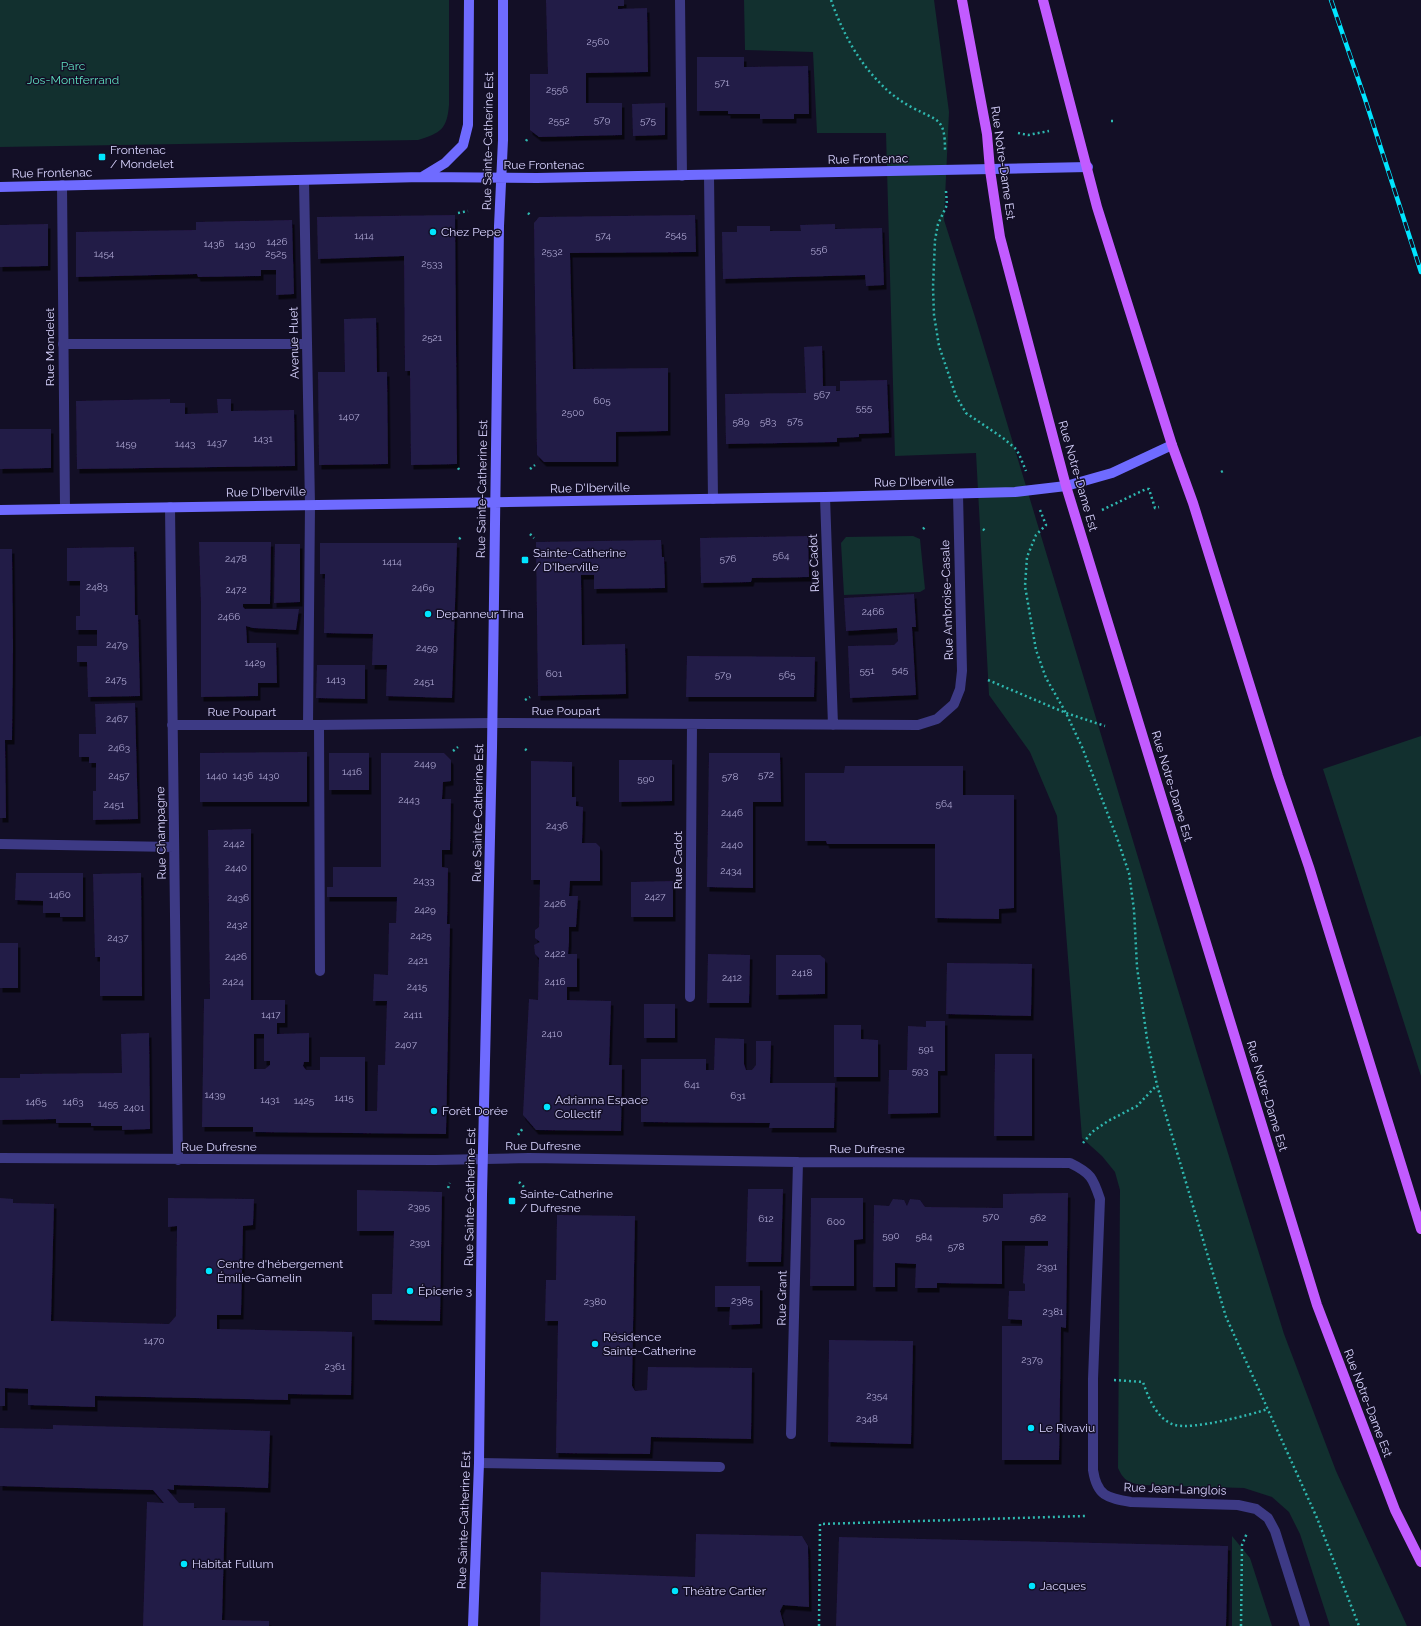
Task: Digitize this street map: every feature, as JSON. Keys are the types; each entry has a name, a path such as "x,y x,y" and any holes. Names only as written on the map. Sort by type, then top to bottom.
{"main road":[{"name":"Rue Sainte-Catherine Est","path":"422,177 445,163 463,145 468,125 469,0"},
{"name":"Rue Sainte-Catherine Est","path":"473,1626 479,1463 499,226 503,140 503,0"},
{"name":"Rue Notre-Dame Est","path":"962,0 987,134 990,170 1000,237 1066,486 1317,1306 1395,1510 1421,1562"},
{"path":"1043,0 1097,207 1172,445 1193,503 1278,776 1309,867 1421,1229"},
{"name":"Rue Frontenac","path":"0,187 422,177 502,178 709,176 1088,168"},
{"name":"Rue D'Iberville","path":"0,510 713,499 1015,492 1066,486 1112,473 1172,445"}],"street":[{"path":"680,0 682,176"},
{"path":"709,176 713,499"},
{"name":"Avenue Huet","path":"304,180 310,505 308,725"},
{"name":"Rue Mondelet","path":"62,185 65,508"},
{"path":"63,344 307,344"},
{"name":"Rue Ambroise-Casale","path":"954,704 960,689 962,671 958,494"},
{"name":"Rue Cadot","path":"825,497 833,725"},
{"name":"Rue Champagne","path":"170,507 178,1160"},
{"name":"Rue Poupart","path":"172,724 319,725 492,723 918,725 937,720 954,704"},
{"name":"Rue Cadot","path":"690,997 692,724"},
{"path":"319,725 320,971"},
{"path":"0,844 174,847"},
{"name":"Rue Dufresne","path":"0,1158 178,1160 483,1160 529,1158 798,1162 1070,1163 1084,1170"},
{"name":"Rue Grant","path":"791,1434 798,1162"},
{"name":"Rue Jean-Langlois","path":"1084,1170 1094,1183 1100,1199 1093,1379 1093,1470 1095,1483 1101,1492 1115,1499 1131,1502 1238,1504 1256,1509 1268,1518 1275,1531 1305,1626"},
{"path":"479,1463 720,1466"}],"path":[{"path":"831,0 846,36 862,62 878,82 893,96 934,117 942,126 945,136"},
{"path":"1018,133 1028,135 1049,131"},
{"path":"947,206 938,224 935,240 933,286 934,315 939,346 956,396 966,413 1003,438 1019,454"},
{"path":"458,213 468,211"},
{"path":"528,213 531,216"},
{"path":"530,469 535,464"},
{"path":"1221,472 1225,470"},
{"path":"1102,510 1146,489 1149,489 1155,508 1159,507"},
{"path":"1046,525 1036,535 1027,558 1025,586 1036,650 1046,678 1066,713 1084,754 1118,838 1129,873 1134,910 1137,967 1147,1039 1157,1085 1226,1317 1317,1518 1359,1626"},
{"path":"923,529 926,526"},
{"path":"983,529 986,532"},
{"path":"530,534 534,538"},
{"path":"459,539 463,536"},
{"path":"988,680 1066,713 1105,726"},
{"path":"526,700 530,697"},
{"path":"453,751 458,747"},
{"path":"525,749 529,752"},
{"path":"1083,1143 1092,1132 1108,1120 1137,1106 1157,1085"},
{"path":"518,1135 524,1128"},
{"path":"519,1182 524,1187"},
{"path":"448,1188 450,1183"},
{"path":"1093,1379 1143,1382 1153,1405 1162,1417 1174,1425 1193,1425 1241,1417 1268,1409"},
{"path":"819,1626 820,1524 1085,1516"},
{"path":"1241,1626 1242,1545 1247,1534"}],"green space":[{"name":"Parc Jos-Montferrand","path":"0,0 449,0 449,105 447,120 437,132 418,140 0,147"},
{"path":"744,0 934,0 949,112 944,220 975,317 1197,1053 1284,1334 1336,1471 1407,1626 1330,1626 1300,1534 1289,1512 1272,1497 1244,1488 1141,1485 1127,1480 1122,1476 1118,1468 1120,1190 1115,1172 1102,1156 1082,1138 1057,816 1030,752 989,695 976,453 895,456 886,133 817,133 813,52 745,50"},
{"path":"913,536 920,539 925,589 920,592 844,595 841,543 846,537"},
{"path":"1421,736 1421,1076 1323,769"},
{"path":"1232,1536 1250,1558 1272,1626 1232,1626"}],"building":[{"path":"546,0 624,0 624,6 618,6 618,9 647,8 648,72 586,73 586,103 622,103 622,135 539,137 530,130 530,74 548,74"},
{"path":"697,57 744,57 744,67 808,66 809,114 794,114 794,119 760,119 760,114 728,114 728,111 697,111"},
{"path":"665,103 665,135 633,136 632,104"},
{"path":"455,215 457,464 411,465 410,371 405,371 404,256 318,259 317,217"},
{"path":"695,215 696,252 570,253 573,369 668,368 668,431 616,432 616,462 544,462 537,455 534,223 539,217"},
{"path":"292,220 294,294 276,295 276,270 261,270 261,276 198,277 197,274 76,277 76,232 196,230 196,222"},
{"path":"48,224 48,266 0,267 0,225"},
{"path":"835,224 835,229 882,228 884,285 866,286 865,275 723,279 722,232 737,232 737,226 770,226 770,231 801,231 800,225"},
{"path":"376,318 377,372 387,372 388,464 319,465 318,372 345,372 344,319"},
{"path":"822,346 823,386 836,386 836,391 840,391 840,381 887,380 889,433 859,434 859,437 837,438 837,442 726,444 725,394 806,393 804,347"},
{"path":"170,399 170,403 185,403 185,414 218,413 217,399 231,399 231,411 294,410 295,466 77,469 76,401"},
{"path":"0,429 51,429 51,468 0,469"},
{"path":"808,536 809,577 752,578 751,582 701,583 700,538"},
{"path":"661,540 662,557 664,557 665,588 594,589 594,575 581,575 582,645 625,644 626,694 538,696 536,542"},
{"path":"199,542 271,542 270,604 243,604 243,607 245,609 299,609 296,630 253,628 246,626 247,643 276,643 277,683 258,683 258,696 201,697"},
{"path":"320,543 457,543 452,698 386,696 387,665 372,665 373,634 324,633 325,574 320,574"},
{"path":"275,544 300,544 300,602 274,603"},
{"path":"134,547 135,615 138,615 140,696 88,697 87,662 77,662 77,646 97,646 97,630 76,630 76,616 80,616 80,581 67,581 67,548"},
{"path":"0,549 12,549 12,740 5,740 6,818 0,818"},
{"path":"914,594 916,627 912,627 916,695 850,698 848,646 894,645 898,641 897,628 846,631 844,598"},
{"path":"687,656 815,657 814,697 686,697"},
{"path":"317,665 365,665 365,699 316,698"},
{"path":"135,703 138,819 93,820 93,791 96,791 96,763 89,763 89,757 79,757 79,734 96,734 95,704"},
{"path":"307,752 307,802 200,802 200,753"},
{"path":"329,753 369,753 369,790 329,790"},
{"path":"381,753 444,753 451,760 451,781 443,782 442,799 451,799 450,850 442,850 442,867 448,868 447,924 450,924 446,1134 253,1132 253,1127 202,1127 204,999 210,999 208,830 251,829 251,1000 285,1000 285,1023 277,1023 277,1034 309,1033 309,1062 304,1062 303,1066 306,1070 320,1070 320,1057 365,1057 365,1111 377,1111 378,1065 385,1065 387,1001 373,1001 374,974 388,975 389,923 396,923 397,897 327,897 327,887 333,887 333,867 381,867","holes":["254,1034 264,1034 264,1061 270,1061 270,1065 265,1069 254,1069"]},
{"path":"709,753 780,753 781,802 753,802 753,888 707,887"},
{"path":"619,760 672,760 672,801 619,802"},
{"path":"531,761 572,762 572,797 576,797 576,806 583,807 582,843 596,843 600,847 600,881 570,881 569,896 578,896 576,927 569,927 568,954 577,954 577,987 567,987 567,1000 611,1001 609,1065 622,1065 621,1131 536,1130 523,1115 529,999 538,1000 539,958 535,954 534,945 540,942 535,938 535,930 539,927 540,880 531,880"},
{"path":"845,766 963,766 963,795 1014,795 1014,908 999,909 999,919 935,918 935,844 827,844 826,841 805,841 805,773 844,773"},
{"path":"16,873 83,873 83,917 60,917 60,913 43,913 43,901 15,900"},
{"path":"141,873 142,996 100,996 100,957 95,957 93,874"},
{"path":"673,881 673,917 631,917 631,882"},
{"path":"0,943 18,943 18,988 0,988"},
{"path":"708,954 750,955 749,1003 707,1003"},
{"path":"776,955 820,955 825,959 825,994 776,995"},
{"path":"947,963 1032,964 1031,1016 946,1014"},
{"path":"644,1004 675,1004 675,1038 644,1038"},
{"path":"926,1021 945,1021 945,1071 938,1071 938,1113 888,1114 889,1070 907,1070 908,1026 926,1027"},
{"path":"834,1025 861,1025 861,1039 878,1040 878,1077 834,1077"},
{"path":"149,1033 150,1129 122,1130 122,1126 91,1126 91,1123 56,1123 56,1119 0,1120 0,1078 20,1078 20,1074 122,1073 121,1034"},
{"path":"715,1038 744,1039 744,1064 746,1070 752,1070 756,1065 756,1041 771,1041 770,1083 835,1083 834,1128 769,1128 770,1123 641,1122 641,1059 706,1059 706,1070 714,1070"},
{"path":"995,1054 1032,1054 1032,1136 994,1136"},
{"path":"748,1189 783,1189 781,1262 746,1262"},
{"path":"357,1190 442,1192 440,1321 372,1320 372,1294 392,1294 394,1231 357,1231"},
{"path":"1068,1193 1066,1328 1061,1327 1059,1460 1002,1460 1002,1326 1022,1326 1022,1320 1008,1319 1009,1291 1025,1291 1025,1284 1023,1283 1025,1246 1048,1246 1048,1241 1002,1241 1002,1284 937,1283 937,1288 915,1288 916,1264 895,1263 895,1287 873,1287 874,1205 889,1206 893,1199 904,1200 907,1206 910,1199 920,1200 925,1207 1003,1208 1003,1194"},
{"name":"Centre d'hébergement Émilie-Gamelin","path":"0,1198 13,1199 13,1203 54,1204 51,1321 169,1324 176,1316 177,1226 168,1227 168,1198 254,1199 253,1225 243,1226 241,1315 217,1315 217,1329 352,1332 351,1395 288,1394 288,1400 95,1396 95,1407 28,1405 28,1389 5,1388 5,1406 0,1406"},
{"path":"811,1198 863,1198 863,1239 854,1240 854,1286 810,1286"},
{"name":"Résidence Sainte-Catherine","path":"557,1215 635,1216 632,1386 635,1391 647,1390 648,1367 752,1368 751,1439 651,1437 650,1454 556,1453 558,1321 545,1321 546,1280 556,1280"},
{"path":"715,1286 760,1286 760,1324 729,1325 730,1307 715,1307"},
{"path":"829,1340 913,1341 911,1444 828,1442"},
{"name":"Habitat Fullum","path":"53,1425 270,1431 268,1488 174,1485 174,1490 167,1489 179,1503 194,1503 194,1508 225,1508 222,1620 269,1621 269,1626 143,1626 147,1502 164,1503 153,1490 0,1486 0,1428 53,1429"},
{"name":"Théâtre Cartier","path":"696,1534 802,1536 808,1546 809,1607 783,1605 780,1611 784,1626 540,1626 541,1572 695,1577"},
{"name":"Jacques","path":"839,1537 1228,1546 1226,1626 836,1626"}],"railway":[{"path":"1331,0 1421,272"}],"place":[{"name":"Frontenac / Mondelet","path":"102,157"},
{"name":"Chez Pepe","path":"433,232"},
{"name":"Sainte-Catherine / D'Iberville","path":"525,560"},
{"name":"Depanneur Tina","path":"428,614"},
{"name":"Adrianna Espace Collectif","path":"547,1107"},
{"name":"Forêt Dorée","path":"434,1111"},
{"name":"Sainte-Catherine / Dufresne","path":"512,1201"},
{"name":"Centre d'hébergement Émilie-Gamelin","path":"209,1271"},
{"name":"Épicerie 3","path":"410,1291"},
{"name":"Résidence Sainte-Catherine","path":"595,1344"},
{"name":"Le Rivaviu","path":"1031,1428"},
{"name":"Habitat Fullum","path":"184,1564"},
{"name":"Jacques","path":"1032,1586"},
{"name":"Théâtre Cartier","path":"675,1591"}]}
